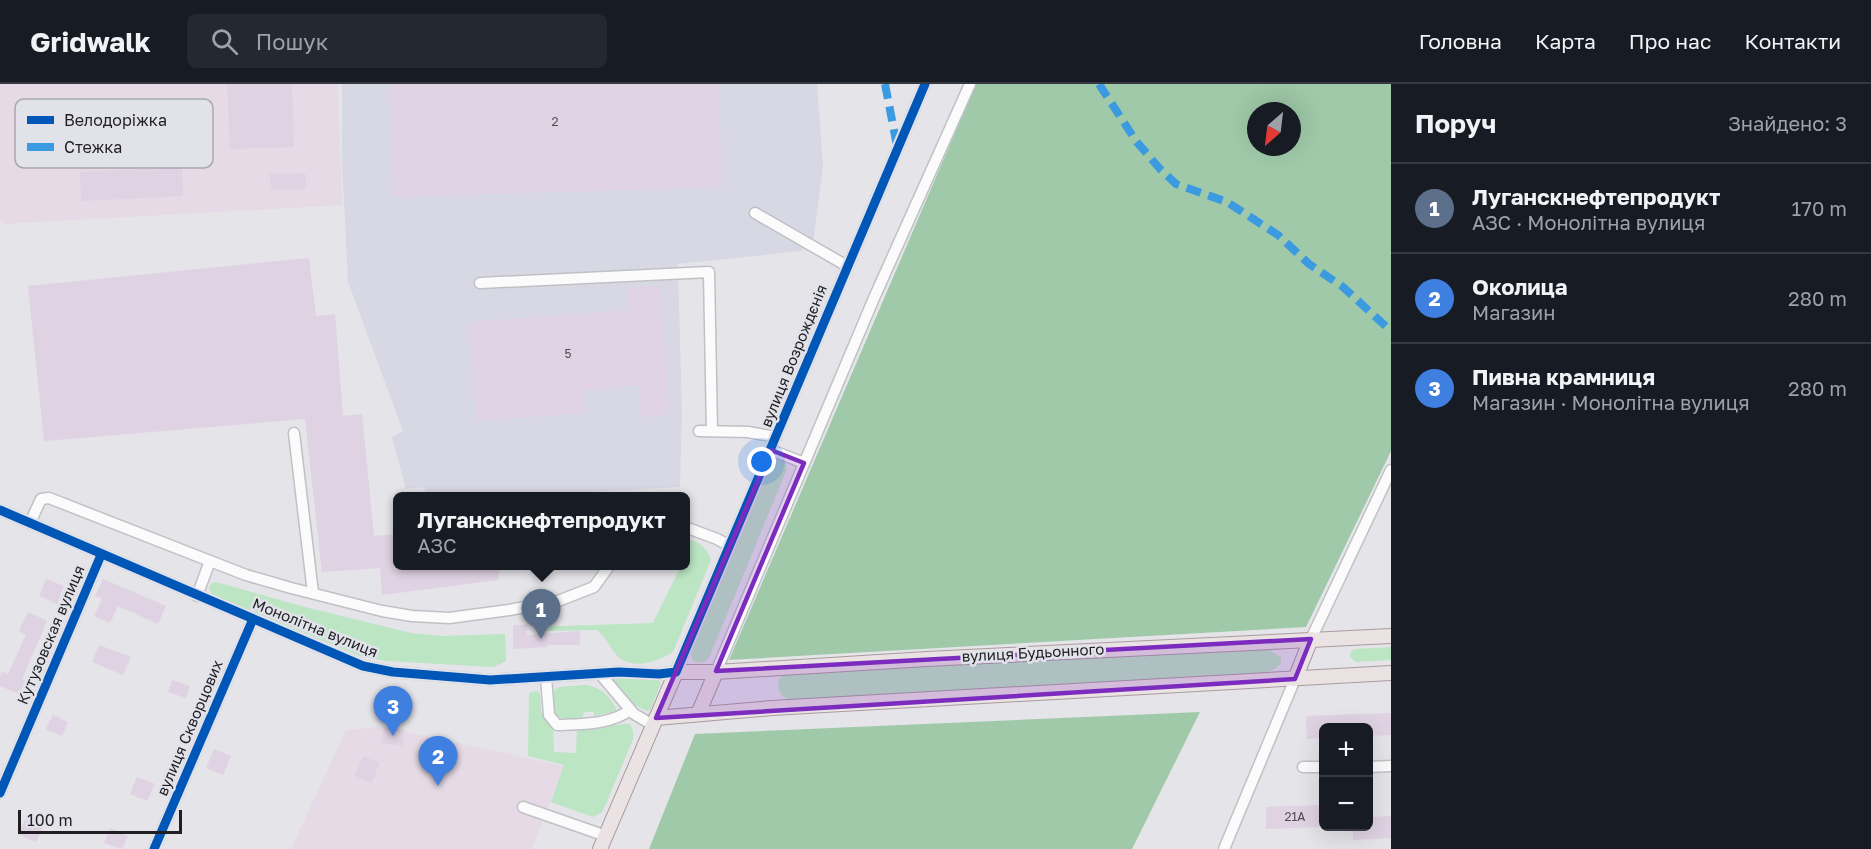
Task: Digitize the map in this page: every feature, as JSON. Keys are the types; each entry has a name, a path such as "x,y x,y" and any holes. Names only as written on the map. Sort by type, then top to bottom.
{"main road":[{"name":"вулиця Будьонного","path":"676,672 716,672 1391,636"},
{"path":"1295,679 1311,639"},
{"name":"вулиця Возрождєнія","path":"603,842 676,672"},
{"path":"698,714 716,672"},
{"path":"655,722 698,714 1391,673"}],"street":[{"name":"вулиця Возрождєнія","path":"676,672 925,84"},
{"path":"716,672 874,298 970,84"},
{"path":"755,213 847,266"},
{"path":"480,283 709,272 712,431"},
{"path":"699,431 748,432 776,437"},
{"path":"294,434 313,593"},
{"path":"771,450 804,463"},
{"path":"1311,639 1391,470"},
{"path":"30,523 41,499 50,498 246,574 382,611 412,616 449,618 558,601 594,587 606,570"},
{"name":"Монолітна вулиця","path":"0,510 197,596 356,663 376,669 490,680 601,675 619,672 659,674 676,672"},
{"path":"690,529 730,546"},
{"name":"Кутузовская вулиця","path":"0,793 101,555"},
{"path":"197,596 210,561"},
{"name":"вулиця Скворцових","path":"154,849 253,619"},
{"path":"601,675 640,719 655,722"},
{"path":"546,677 549,715 557,725 608,720 630,710"},
{"path":"1224,849 1295,679"},
{"path":"1373,766 1391,766"},
{"path":"1303,767 1319,767"},
{"path":"523,807 603,842"}],"highlighted area":[{"path":"771,450 804,463 716,671 1311,639 1295,679 656,718"}],"shaded area":[{"path":"0,84 338,84 342,205 3,224 0,220"},
{"path":"342,84 817,84 823,166 814,237 808,245 801,251 678,264 682,414 680,487 589,492 426,492 424,487 406,489 392,437 403,431 348,282 342,164"},
{"path":"384,727 564,766 532,849 291,849 346,730"}],"green space":[{"path":"976,84 1391,84 1391,451 1306,627 729,660"},
{"path":"780,460 785,463 787,469 709,658 701,662 694,661 691,653 772,461"},
{"path":"690,540 694,541 707,551 711,560 673,652 651,662 635,664 621,659 597,630 536,631 535,627 653,623 679,570 690,570"},
{"path":"216,582 411,633 443,636 505,634 506,661 493,667 387,661 362,657 212,594 209,588"},
{"path":"1391,647 1391,660 1356,662 1350,657 1351,651 1356,649"},
{"path":"1261,648 1270,650 1281,658 1281,663 1270,671 1251,675 791,701 780,693 778,687 779,679 786,673"},
{"path":"614,676 652,677 661,683 650,710 647,711 635,705 613,682"},
{"path":"586,685 604,693 613,703 616,711 594,716 594,712 584,712 582,718 562,719 559,717 554,710 554,690 559,687"},
{"path":"537,691 540,694 541,712 553,731 554,752 576,753 577,731 630,724 633,739 605,806 601,813 593,817 551,802 564,765 528,756 529,694"},
{"path":"1200,712 1132,849 649,849 695,734"}],"building":[{"path":"227,84 292,84 294,147 230,149"},
{"path":"390,84 719,84 722,187 393,197"},
{"path":"182,168 183,196 81,201 80,172"},
{"path":"305,173 306,189 271,190 270,174"},
{"path":"309,258 316,316 335,314 343,416 362,414 374,536 393,534 393,570 499,570 498,580 382,595 380,568 322,572 305,419 44,441 28,286"},
{"path":"660,285 670,415 641,417 639,385 583,390 585,413 476,421 469,322 629,310 627,288"},
{"path":"46,579 64,586 57,604 39,596"},
{"path":"103,579 166,606 158,624 118,606 110,623 94,616 102,599 95,596"},
{"path":"28,612 47,621 22,679 25,680 19,694 0,686 0,677 2,671 8,674 26,635 19,631"},
{"path":"513,625 527,625 527,635 580,631 580,645 546,645 547,647 513,649"},
{"path":"99,645 131,657 123,675 92,662"},
{"path":"172,680 190,686 186,698 168,692"},
{"path":"1391,713 1391,735 1373,736 1373,723 1319,723 1319,738 1307,739 1306,716"},
{"path":"53,715 68,722 62,736 46,729"},
{"path":"384,727 404,730 402,746 381,743"},
{"path":"214,749 231,756 223,775 206,768"},
{"path":"363,756 379,763 372,783 355,776"},
{"path":"137,777 155,784 147,801 130,794"},
{"path":"1319,805 1319,827 1266,829 1266,807"},
{"path":"1391,816 1391,838 1353,840 1353,831 1373,831 1373,817"},
{"path":"26,818 43,826 36,842 18,834"},
{"path":"110,828 128,836 122,849 104,843"}],"marked path":[{"path":"885,84 897,146"},
{"path":"1099,84 1136,141 1176,184 1227,202 1278,235 1309,264 1343,287 1391,331"}],"cycle path":[{"path":"0,510 363,666 393,672 490,680 619,672 659,674 676,672 925,84"},
{"path":"0,793 101,555"},
{"path":"154,849 253,619"}],"place":[{"name":"Луганскнефтепродукт","path":"541,639"},
{"name":"Пивна крамниця","path":"393,736"},
{"name":"Околица","path":"438,786"}]}
